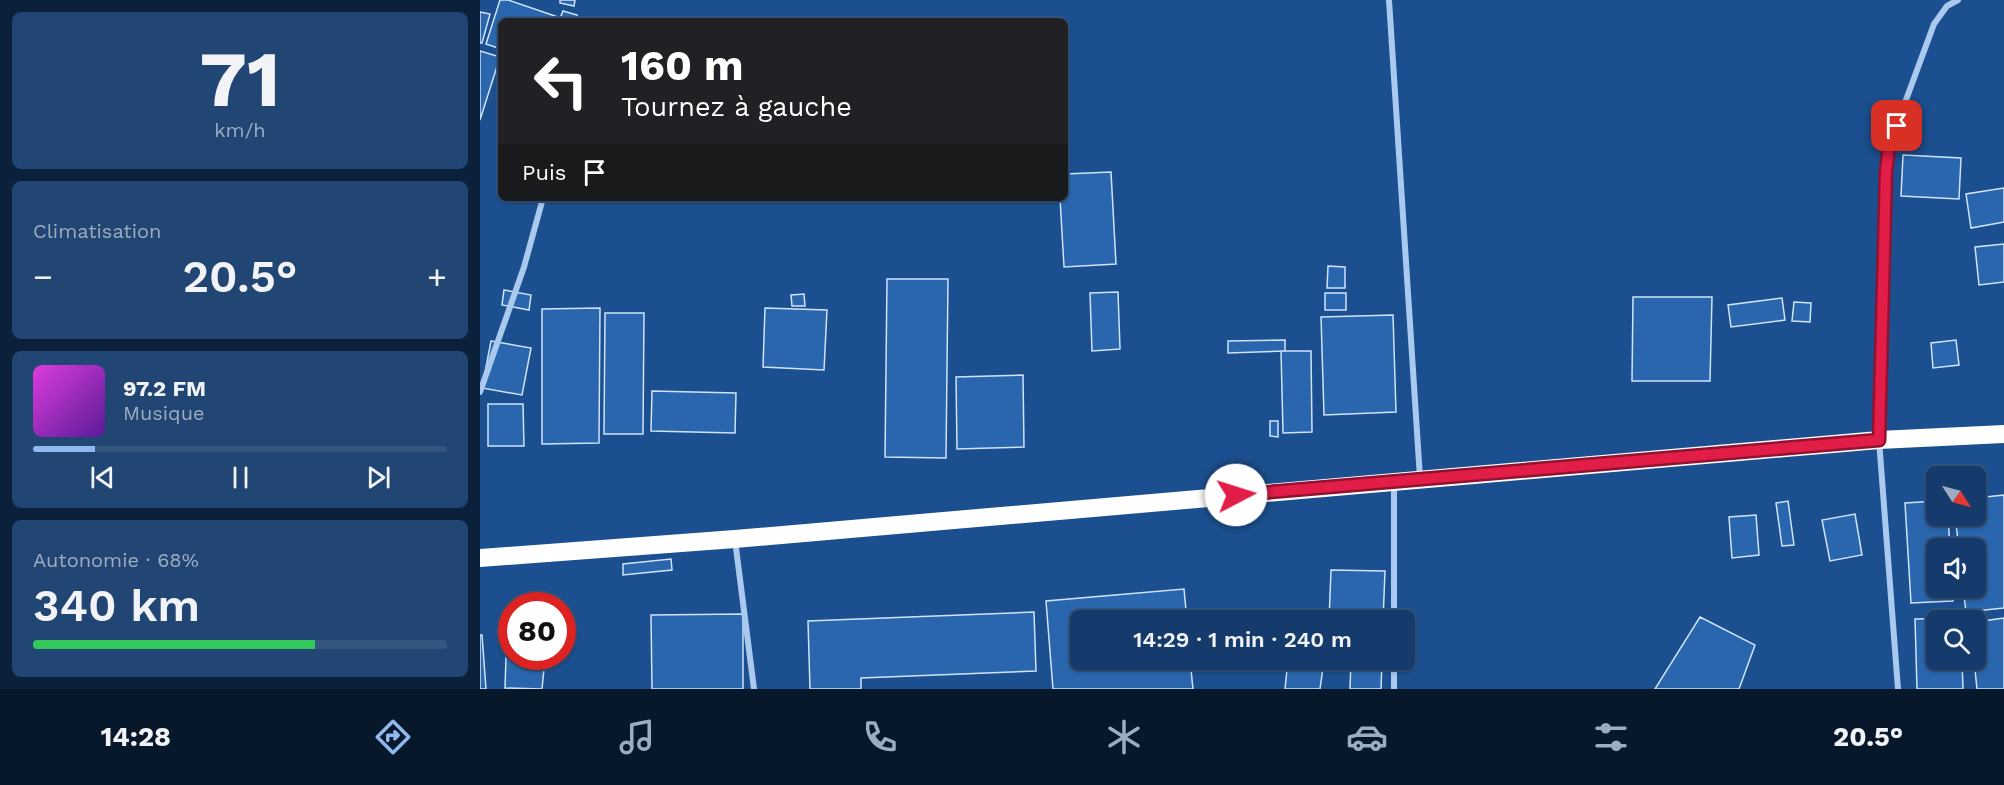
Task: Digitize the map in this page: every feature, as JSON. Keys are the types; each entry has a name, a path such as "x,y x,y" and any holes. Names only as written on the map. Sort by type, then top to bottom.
{"highway":[{"path":"480,558 735,539 1879,440 2004,434"}],"street":[{"path":"1389,0 1420,478"},
{"path":"1898,689 1879,440 1886,172 1889,146 1934,24 1947,6 1958,0"},
{"path":"480,392 524,267 542,201"},
{"path":"1394,481 1394,610"},
{"path":"735,539 754,689"},
{"path":"1394,670 1394,689"}],"building":[{"path":"500,0 508,0 558,17 498,18 498,48 486,44"},
{"path":"560,0 575,0 574,6 560,3"},
{"path":"563,11 577,15 576,18 560,18"},
{"path":"480,12 490,14 482,43 480,43"},
{"path":"480,51 498,56 498,63 480,120"},
{"path":"1903,155 1961,158 1959,199 1901,196"},
{"path":"1111,172 1116,264 1064,267 1060,201 1068,201 1068,174"},
{"path":"2004,188 2004,222 1971,228 1966,194"},
{"path":"2004,244 2004,282 1979,285 1975,247"},
{"path":"1328,266 1345,267 1345,288 1327,288"},
{"path":"887,279 948,279 946,458 885,457"},
{"path":"504,290 531,295 529,310 502,305"},
{"path":"1118,292 1120,349 1092,351 1090,293"},
{"path":"1325,293 1346,293 1346,310 1325,310"},
{"path":"804,294 805,306 792,306 791,295"},
{"path":"1633,297 1712,297 1710,381 1632,381"},
{"path":"1782,298 1785,320 1731,327 1728,305"},
{"path":"1794,302 1811,303 1810,322 1792,321"},
{"path":"600,308 599,443 542,444 542,309"},
{"path":"765,308 827,310 824,370 763,367"},
{"path":"605,313 644,313 643,434 604,434"},
{"path":"1393,315 1396,412 1324,415 1321,317"},
{"path":"1285,340 1285,351 1228,353 1228,341"},
{"path":"1956,340 1959,365 1933,368 1931,343"},
{"path":"491,341 531,348 522,395 482,388"},
{"path":"1281,351 1311,351 1312,432 1283,433"},
{"path":"1023,375 1024,447 957,449 956,377"},
{"path":"652,391 736,393 735,433 651,431"},
{"path":"488,404 523,404 524,446 488,446"},
{"path":"1270,421 1278,421 1278,437 1270,436"},
{"path":"2004,495 2004,608 1966,610 1964,598 1986,598 1986,538 1958,538 1956,526 1986,526 1986,497"},
{"path":"1788,501 1794,545 1782,546 1776,503"},
{"path":"1926,502 1926,526 1949,526 1949,538 1926,538 1926,598 1953,598 1953,601 1911,603 1905,503"},
{"path":"1855,514 1862,555 1830,561 1822,520"},
{"path":"1756,515 1759,555 1732,558 1729,517"},
{"path":"671,559 672,570 623,575 623,564"},
{"path":"1331,570 1385,571 1383,610 1329,610"},
{"path":"1184,589 1186,610 1070,610 1070,670 1191,670 1193,689 1053,689 1046,601"},
{"path":"1034,612 1036,671 861,678 861,689 810,689 808,621"},
{"path":"743,614 743,689 652,689 651,615"},
{"path":"1700,617 1755,645 1739,689 1655,689"},
{"path":"2004,618 2004,689 1977,689 1975,670 1986,670 1986,621"},
{"path":"1915,619 1926,619 1926,670 1962,670 1963,689 1917,689"},
{"path":"480,635 482,635 486,689 480,689"},
{"path":"506,670 544,670 542,689 505,688"},
{"path":"1287,670 1323,670 1320,689 1285,689"},
{"path":"1351,670 1382,670 1381,689 1350,689"}],"route":[{"path":"1236,495 1879,440 1886,172 1889,146 1897,126"}]}
